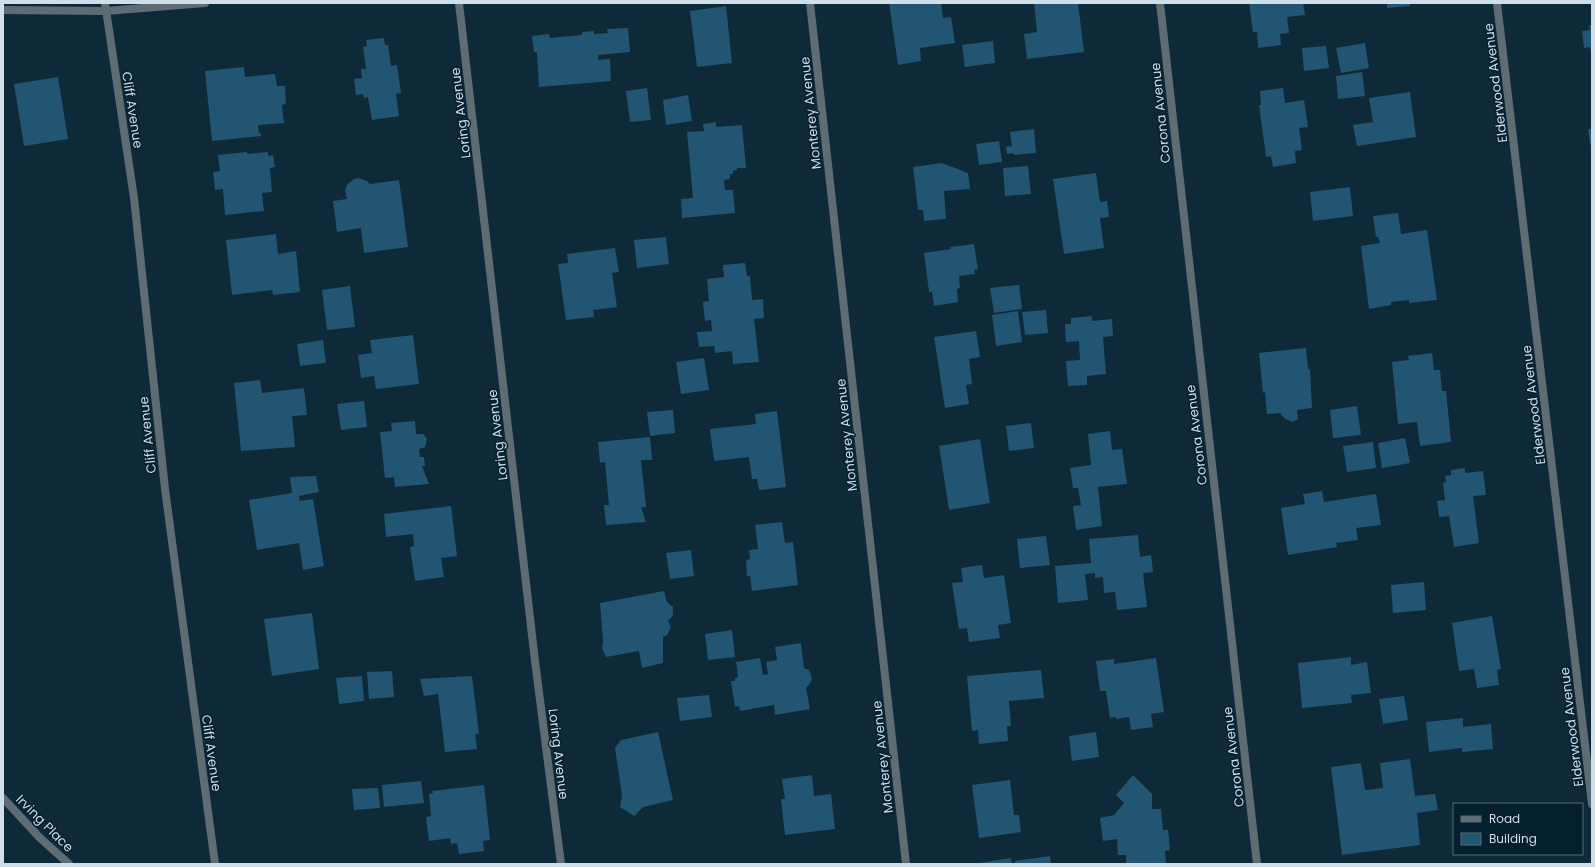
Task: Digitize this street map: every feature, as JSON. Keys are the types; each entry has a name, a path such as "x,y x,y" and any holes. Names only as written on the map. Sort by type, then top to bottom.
{"street":[{"path":"3,10 205,3"},
{"name":"Loring Avenue","path":"460,3 535,661 561,864"},
{"name":"Monterey Avenue","path":"810,3 906,864"},
{"name":"Corona Avenue","path":"1160,3 1257,864"},
{"name":"Elderwood Avenue","path":"1497,3 1592,804"},
{"name":"Cliff Avenue","path":"106,7 134,198 164,489 215,864"},
{"name":"Irving Place","path":"3,798 40,838 69,864"}],"building":[{"path":"889,3 941,3 943,18 951,17 955,43 920,48 921,61 898,65"},
{"path":"1034,3 1078,3 1084,52 1027,59 1024,34 1037,32"},
{"path":"1249,3 1303,3 1305,15 1287,17 1289,33 1280,34 1281,45 1258,48 1257,32 1253,32"},
{"path":"1387,3 1410,3 1410,6 1387,8"},
{"path":"726,6 732,63 697,67 690,11"},
{"path":"1592,25 1591,54 1590,47 1584,48 1582,31 1590,30 1589,26"},
{"path":"628,28 630,52 598,55 598,60 610,59 611,81 539,87 537,52 534,52 532,36 549,34 550,38 582,35 582,32 594,31 594,34 608,33 607,29"},
{"path":"384,38 385,45 388,45 391,66 397,65 401,93 396,94 399,116 372,120 368,97 364,98 363,94 356,95 354,79 362,78 361,69 366,69 363,47 367,46 366,40"},
{"path":"993,41 995,63 965,67 962,45"},
{"path":"1365,43 1369,68 1341,73 1336,48"},
{"path":"1326,46 1329,68 1304,71 1302,48"},
{"path":"244,67 245,77 275,74 277,86 285,86 286,104 282,105 284,123 258,125 259,134 261,133 261,136 212,141 205,71"},
{"path":"1362,72 1365,96 1338,99 1336,76"},
{"path":"58,77 68,139 24,146 14,84"},
{"path":"647,88 651,120 630,122 626,91"},
{"path":"1283,88 1285,103 1304,100 1308,127 1299,128 1302,150 1295,151 1296,163 1273,167 1271,156 1266,157 1259,105 1261,105 1260,91"},
{"path":"1410,92 1416,137 1357,146 1353,125 1373,122 1369,98"},
{"path":"688,95 692,121 666,125 663,100"},
{"path":"716,122 716,127 742,125 746,168 737,168 737,170 733,171 733,174 730,174 730,179 724,180 725,190 733,190 735,213 682,218 681,199 693,198 687,132 704,131 703,124"},
{"path":"1034,129 1036,153 1014,155 1013,153 1007,154 1006,147 1012,146 1010,132"},
{"path":"1588,129 1592,129 1592,144 1590,145"},
{"path":"999,141 1002,162 979,165 976,144"},
{"path":"247,152 247,154 268,152 268,156 273,155 275,167 270,168 272,192 262,193 264,211 225,215 223,189 215,190 213,172 220,171 218,155"},
{"path":"942,163 968,173 970,189 944,191 946,219 924,221 923,210 918,210 913,167"},
{"path":"1028,166 1031,194 1005,196 1003,168"},
{"path":"1096,173 1100,202 1107,201 1109,217 1100,218 1104,248 1064,254 1053,179"},
{"path":"358,178 367,181 370,184 399,180 408,247 364,253 361,228 337,232 333,201 347,199 345,190 347,185 354,179"},
{"path":"1350,187 1353,216 1313,221 1310,192"},
{"path":"1398,213 1401,234 1427,230 1437,300 1409,303 1409,300 1391,302 1391,305 1369,309 1361,246 1380,243 1378,237 1376,237 1373,216"},
{"path":"276,234 278,254 296,251 300,292 273,295 272,290 232,295 226,240"},
{"path":"666,237 669,264 637,268 634,240"},
{"path":"974,244 978,269 974,270 975,274 959,276 960,288 957,289 958,302 934,306 932,292 929,292 924,253 951,249 950,247"},
{"path":"615,248 619,272 612,273 617,307 593,310 594,317 566,320 558,264 568,263 567,254"},
{"path":"745,263 747,276 750,276 752,300 763,299 764,318 754,319 759,362 733,364 732,351 715,353 714,346 699,347 697,332 712,331 711,320 705,321 703,302 709,301 707,279 724,277 723,265"},
{"path":"1019,285 1022,309 994,313 990,288"},
{"path":"350,286 355,327 327,330 322,290"},
{"path":"1046,310 1048,333 1025,335 1022,312"},
{"path":"1018,311 1022,342 996,346 992,315"},
{"path":"1092,316 1092,321 1112,319 1113,336 1103,337 1106,374 1087,376 1087,385 1068,386 1066,361 1080,360 1079,341 1066,342 1065,324 1071,324 1071,318"},
{"path":"976,331 980,357 969,359 972,384 966,385 969,404 945,408 934,337"},
{"path":"413,335 419,384 376,389 374,376 361,378 358,355 372,353 370,340"},
{"path":"323,340 326,363 300,366 297,344"},
{"path":"1306,348 1308,369 1310,369 1312,408 1297,410 1298,419 1293,422 1285,419 1280,413 1267,414 1265,392 1263,393 1259,353"},
{"path":"1432,353 1434,370 1440,370 1442,391 1446,391 1451,442 1420,446 1417,422 1398,424 1392,362 1409,360 1408,356"},
{"path":"704,358 709,390 681,394 676,362"},
{"path":"260,380 262,393 304,388 307,415 292,416 295,447 241,451 234,383"},
{"path":"364,401 367,427 341,430 337,404"},
{"path":"1357,406 1361,435 1333,438 1330,410"},
{"path":"673,410 675,433 650,436 647,412"},
{"path":"777,411 786,487 759,490 757,479 752,479 749,457 714,461 710,429 756,424 755,414"},
{"path":"415,421 416,434 423,434 427,439 425,447 419,449 420,457 424,457 425,466 422,466 429,484 395,487 394,477 385,478 380,432 392,431 391,423"},
{"path":"1031,423 1034,448 1009,451 1006,426"},
{"path":"1110,431 1112,450 1122,449 1127,484 1098,487 1102,526 1076,530 1073,506 1081,505 1078,488 1073,488 1070,468 1091,465 1088,434"},
{"path":"650,437 652,460 641,460 646,507 641,507 646,522 606,525 604,505 609,505 605,462 600,463 598,442"},
{"path":"1405,438 1410,463 1382,468 1378,443"},
{"path":"980,439 990,503 949,510 939,446"},
{"path":"1373,442 1376,468 1347,472 1343,446"},
{"path":"1465,468 1465,473 1483,471 1486,495 1473,496 1479,543 1454,547 1449,516 1439,517 1437,501 1445,500 1443,483 1446,482 1445,476 1451,475 1451,470"},
{"path":"316,476 319,492 299,496 300,501 313,499 324,566 303,570 299,543 257,550 249,500 292,493 290,477"},
{"path":"1322,491 1324,502 1376,494 1381,525 1356,528 1358,540 1336,543 1337,547 1288,555 1281,508 1305,504 1303,494"},
{"path":"451,506 457,556 441,558 444,577 415,581 410,547 414,546 413,534 386,537 384,514"},
{"path":"782,522 785,543 793,542 798,585 752,591 750,576 747,576 746,560 750,559 749,550 758,549 755,525"},
{"path":"1138,535 1140,557 1151,555 1153,572 1143,573 1147,607 1117,610 1115,592 1104,593 1103,577 1095,578 1095,573 1085,574 1088,600 1058,603 1055,566 1091,563 1089,539"},
{"path":"1046,536 1050,565 1020,568 1017,539"},
{"path":"691,550 694,576 670,579 666,553"},
{"path":"982,565 984,578 1004,575 1011,623 998,625 1000,638 969,642 967,628 959,629 952,583 963,582 961,568"},
{"path":"1424,582 1426,610 1393,613 1391,585"},
{"path":"664,591 667,602 673,607 673,615 668,621 671,627 667,635 663,637 663,663 642,668 639,651 606,657 602,648 603,641 600,603"},
{"path":"312,613 319,669 272,676 264,619"},
{"path":"1492,616 1501,669 1497,670 1499,685 1477,688 1474,669 1459,671 1452,623"},
{"path":"732,630 735,657 708,660 705,634"},
{"path":"801,643 804,668 809,670 812,678 811,682 806,688 810,709 775,715 774,705 740,711 739,706 735,707 731,681 735,681 735,678 738,677 736,662 760,658 763,675 768,674 766,662 777,660 775,647"},
{"path":"1351,657 1351,665 1367,662 1371,693 1351,695 1352,703 1302,708 1298,663"},
{"path":"1156,658 1164,712 1151,714 1153,727 1131,730 1129,717 1116,719 1116,717 1110,718 1106,691 1100,691 1096,661 1114,659 1114,664"},
{"path":"1041,670 1044,698 1009,701 1011,726 1007,726 1008,741 979,744 978,730 972,731 967,676"},
{"path":"392,671 394,697 369,699 367,672"},
{"path":"362,676 364,701 339,704 336,678"},
{"path":"472,676 479,734 475,734 477,749 445,752 438,694 424,696 420,679"},
{"path":"709,695 712,717 680,721 677,698"},
{"path":"1404,696 1408,720 1383,724 1379,699"},
{"path":"1463,718 1463,727 1491,724 1493,749 1462,752 1462,748 1429,752 1426,722"},
{"path":"658,732 673,800 643,807 634,816 620,807 622,796 615,748 621,740"},
{"path":"1096,732 1099,757 1072,761 1069,736"},
{"path":"1410,759 1415,796 1435,794 1438,810 1417,813 1420,845 1342,855 1331,767 1361,763 1365,790 1383,788 1380,763"},
{"path":"812,775 814,796 831,794 835,829 785,835 781,799 785,799 782,779"},
{"path":"1133,775 1152,794 1152,809 1161,809 1163,830 1168,830 1170,850 1165,851 1166,864 1126,864 1126,855 1118,855 1117,839 1103,841 1100,818 1114,815 1124,803 1116,795"},
{"path":"1010,780 1014,815 1019,815 1021,832 979,838 972,785"},
{"path":"421,781 424,803 384,807 382,785"},
{"path":"484,785 490,840 483,841 484,851 459,854 457,843 451,844 450,838 429,841 426,817 431,816 429,794 433,793 432,791"},
{"path":"378,788 380,808 354,810 352,789"},
{"path":"1050,856 1051,864 1015,864 1015,861"},
{"path":"1011,858 1012,864 979,864 979,863"}]}
